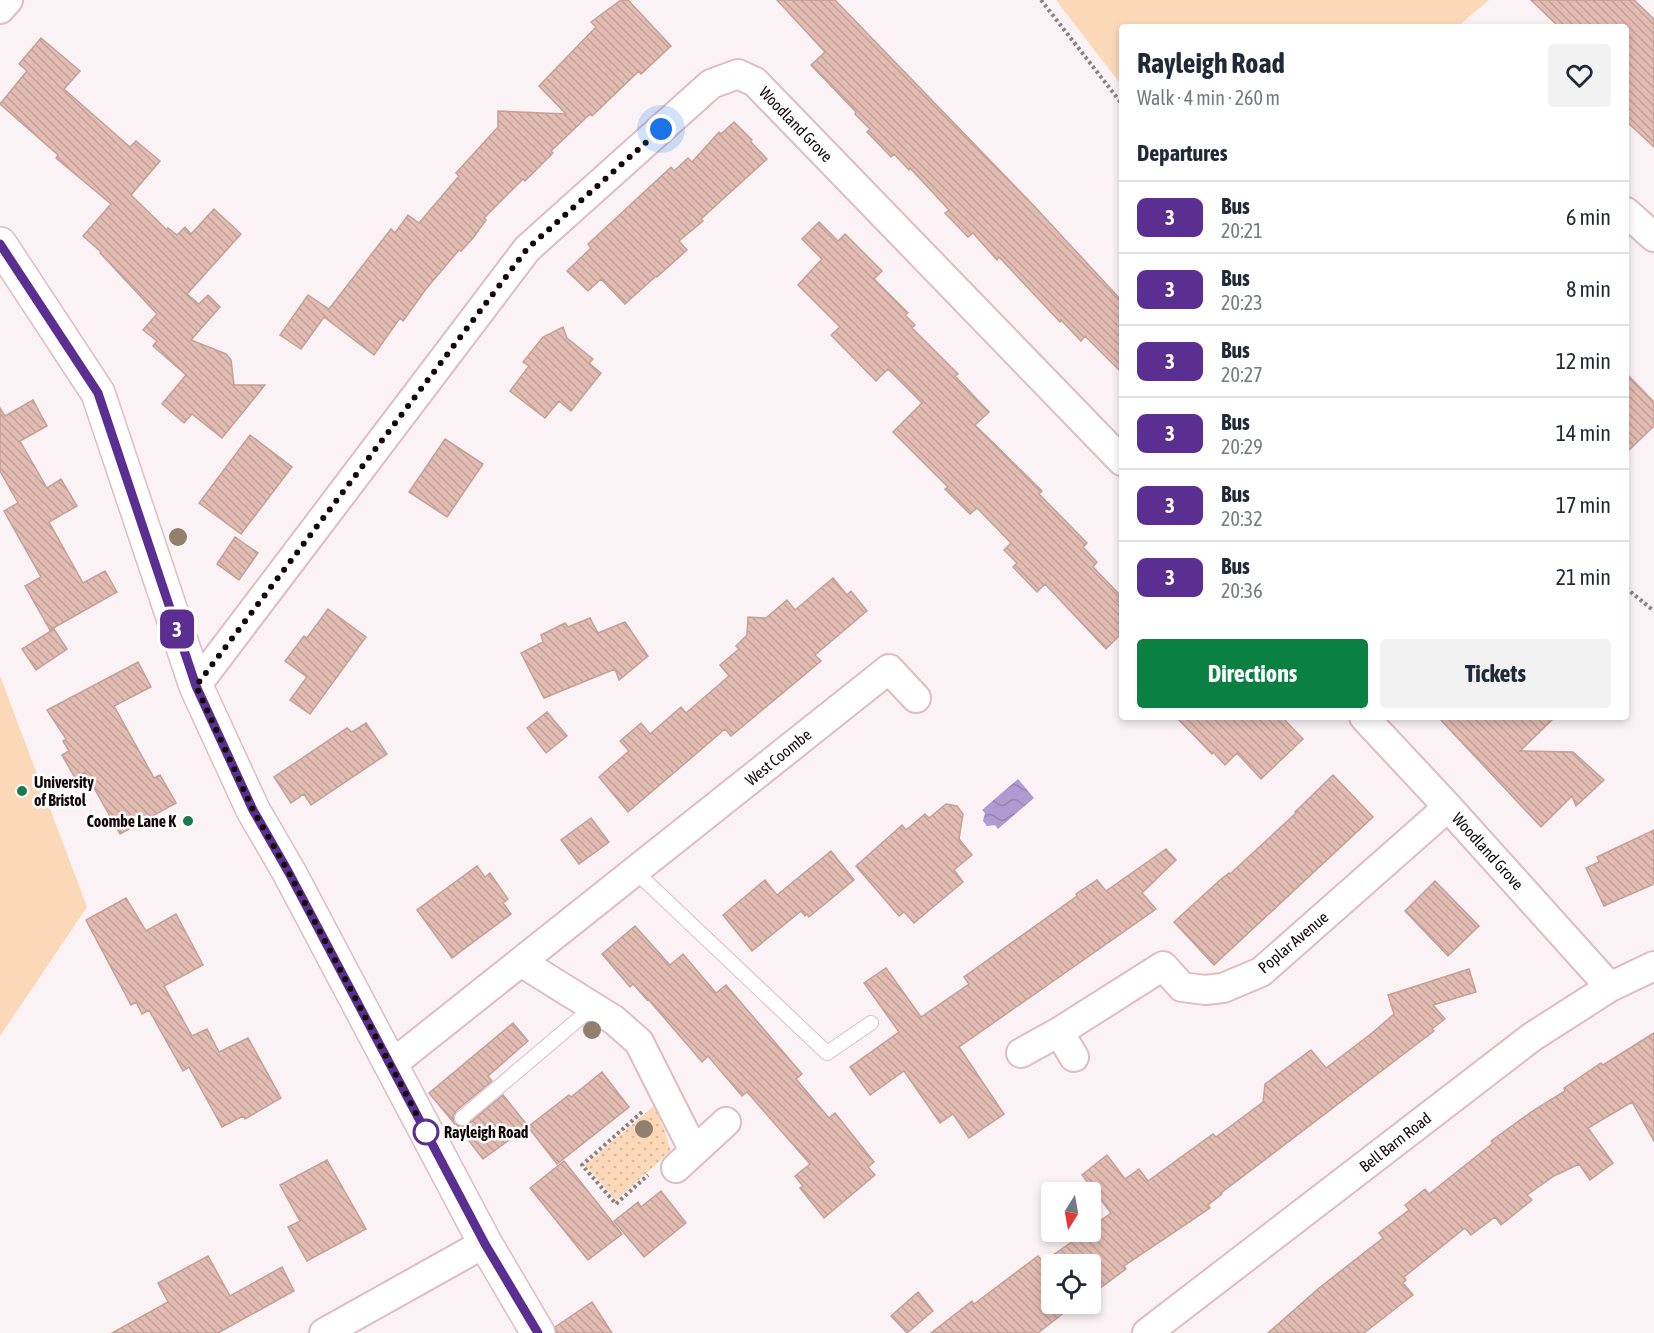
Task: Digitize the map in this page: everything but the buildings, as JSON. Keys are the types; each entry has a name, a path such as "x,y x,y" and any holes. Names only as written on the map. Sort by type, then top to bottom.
{"street":[{"path":"0,9 8,0"},
{"name":"Woodland Grove","path":"196,686 527,249 711,84 738,74 755,82 1119,458"},
{"path":"1629,215 1654,237"},
{"path":"0,244 98,393 196,686 253,810 289,873 485,1244 538,1333"},
{"name":"West Coombe","path":"391,1065 889,669 916,698"},
{"name":"Woodland Grove","path":"1367,720 1610,987"},
{"name":"Poplar Avenue","path":"1021,1053 1059,1032 1163,966 1182,987 1205,990 1223,988 1262,972 1448,807"},
{"path":"521,962 614,1020 639,1042 665,1092 685,1159 726,1122"},
{"name":"Bell Barn Road","path":"1147,1333 1532,1037 1610,987 1654,966"},
{"path":"1059,1032 1074,1057"},
{"path":"324,1333 485,1244"}],"lane":[{"path":"636,871 827,1053 871,1023"},
{"path":"462,1119 593,1007"}],"path":[{"path":"1041,0 1119,100"},
{"path":"1629,590 1654,611"},
{"path":"649,1175 616,1204 582,1165 665,1092"}],"shaded area":[{"path":"1056,0 1489,0 1461,24 1119,24 1119,82"},
{"name":"University of Bristol","path":"0,676 87,907 0,1036"},
{"path":"654,1106 671,1151 616,1200 585,1165"}],"water":[{"path":"1018,779 1034,798 998,829 995,825 987,826 983,821 985,813 982,810"}],"bus line":[{"name":"3","path":"0,244 98,393 196,686 253,810 289,873 485,1244 538,1333"}],"place":[{"name":"University of Bristol","path":"22,791"},
{"name":"Coombe Lane K","path":"188,821"},
{"name":"Rayleigh Road","path":"426,1132"}],"route":[{"path":"426,1132 289,873 253,810 196,686 527,249 661,129"}]}
